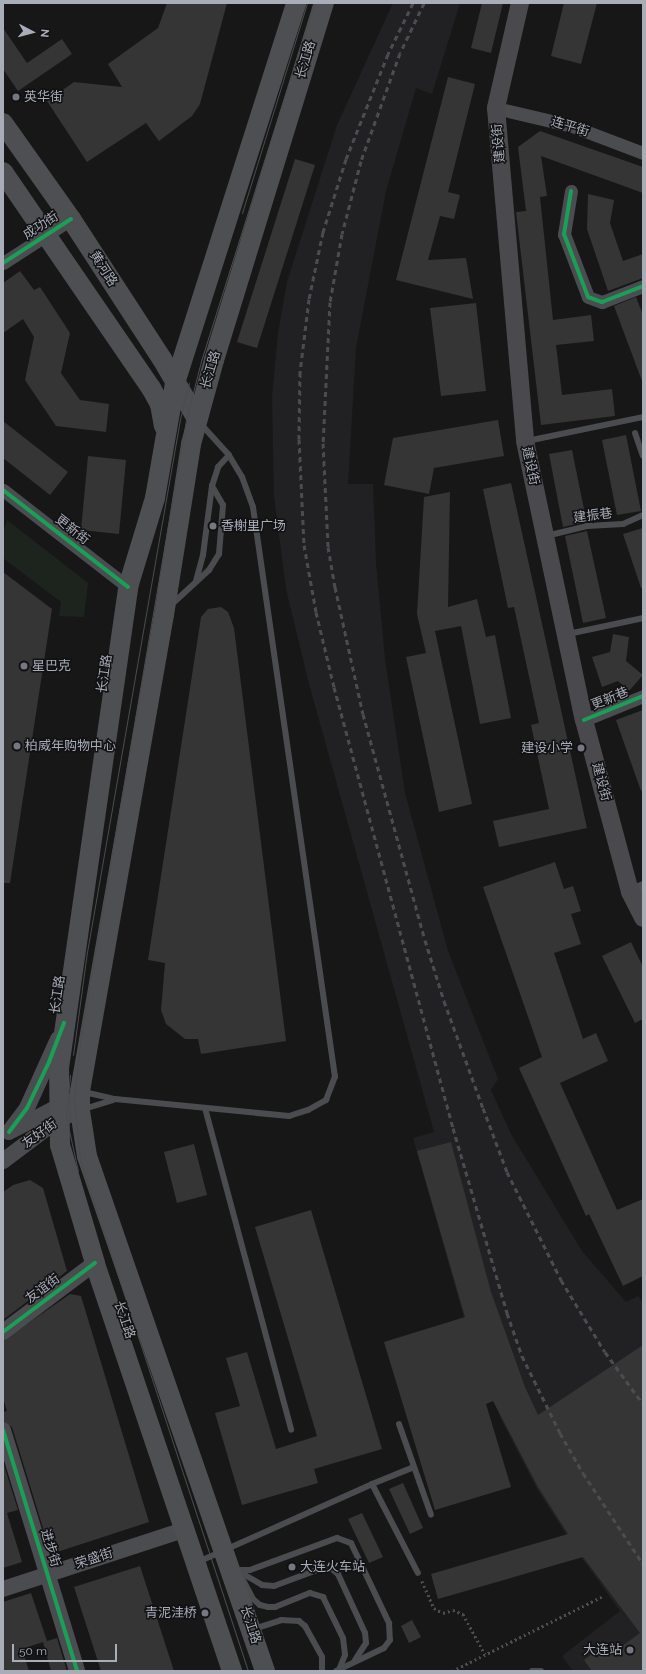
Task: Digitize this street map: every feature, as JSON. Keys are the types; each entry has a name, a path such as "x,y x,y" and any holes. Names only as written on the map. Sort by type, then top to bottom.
{"main road":[{"name":"长江路","path":"232,1671 95,1263 60,1146 59,1113 64,1023 128,586 155,498 175,382 296,3"},
{"name":"长江路","path":"265,1671 230,1559 87,1156 80,1111 80,1091 197,419 324,3"},
{"name":"建设街","path":"520,3 496,108 525,441 584,720 636,890 643,918"},
{"name":"黄河路","path":"3,123 71,219 197,419"},
{"path":"3,172 151,388 160,404 166,432"}],"street":[{"name":"连平街","path":"496,108 572,126 643,153"},
{"path":"571,191 564,234 588,297 602,302 643,286"},
{"name":"成功街","path":"3,263 71,219"},
{"name":"更新街","path":"3,490 128,586"},
{"name":"更新巷","path":"584,720 643,696"},
{"path":"6,1134 27,1108 49,1062 64,1023"},
{"name":"友好街","path":"3,1161 59,1113 80,1091"},
{"name":"友好街","path":"6,1134 59,1113 80,1111"},
{"name":"友谊街","path":"3,1332 95,1263"},
{"name":"进步街","path":"3,1430 77,1671"},
{"name":"荣盛街","path":"3,1589 184,1530"}],"lane":[{"path":"525,441 643,417"},
{"path":"80,1091 115,1099 289,1116 308,1110 326,1100 335,1077 253,507 242,477 229,455 197,419"},
{"path":"635,433 643,456"},
{"path":"195,582 202,555 212,486 218,467 229,455"},
{"path":"164,615 172,603 209,570 219,554 223,504 212,486"},
{"name":"建振巷","path":"545,536 587,526 623,524 643,515"},
{"path":"566,634 643,618"},
{"path":"80,1111 115,1099"},
{"path":"205,1108 291,1430"},
{"path":"399,1424 432,1515"},
{"path":"196,1563 230,1559 372,1484 414,1468"},
{"path":"372,1484 418,1573"},
{"path":"230,1559 250,1570 337,1538 351,1543 391,1631 390,1640 384,1648 337,1670"},
{"path":"230,1559 262,1585 274,1586 324,1567 331,1568 338,1574 365,1633 366,1643 360,1654 350,1665"},
{"path":"230,1559 253,1599 260,1605 275,1607 310,1593 323,1597 344,1642 345,1655 337,1670"},
{"path":"252,1630 281,1620 299,1621 305,1626 322,1657 322,1671"},
{"path":"532,1671 541,1671"}],"path":[{"path":"418,1573 434,1608 443,1612 453,1610 463,1614 485,1654"},
{"path":"452,1671 603,1596"}],"shaded area":[{"name":"大连站","path":"393,3 460,3 432,94 416,88 386,191 356,348 348,484 373,484 376,562 385,659 405,793 448,951 498,1079 491,1090 511,1134 582,1251 626,1302 638,1296 643,1302 643,1671 573,1671 562,1656 620,1611 576,1550 537,1489 502,1421 476,1360 413,1138 434,1132 309,684 286,589 274,496 272,397 278,333 287,282 337,125"},
{"path":"7,520 88,583 84,617 59,616 61,602 3,558 3,533"}],"building":[{"path":"167,3 227,3 200,104 192,116 159,141 146,123 87,162 47,101 74,82 122,87 108,64 158,28"},
{"path":"482,3 503,3 491,53 471,48"},
{"path":"564,3 597,3 581,64 551,56"},
{"path":"3,28 27,63 62,39 72,54 18,91 3,69"},
{"path":"448,77 475,84 448,192 460,195 454,219 440,216 428,260 466,258 473,299 396,280"},
{"path":"540,131 643,167 643,193 541,156 547,196 540,197 553,320 591,315 594,341 556,345 562,395 612,389 615,416 541,425 516,212 526,211 518,147"},
{"path":"295,159 315,165 257,348 237,342"},
{"path":"588,194 614,200 610,223 623,261 643,254 643,278 608,291 587,229"},
{"path":"20,271 34,290 40,287 70,333 61,373 80,400 109,404 106,432 56,426 25,380 34,337 23,319 3,333 3,283"},
{"path":"636,297 643,315 642,381 614,306"},
{"path":"476,303 486,391 441,396 430,308"},
{"path":"498,420 504,456 434,468 429,494 384,485 393,438"},
{"path":"3,421 68,472 50,495 3,458"},
{"path":"626,435 641,511 617,515 602,440"},
{"path":"572,450 586,519 585,522 563,527 549,454"},
{"path":"88,456 126,460 119,534 81,530"},
{"path":"511,483 587,828 499,847 493,821 549,809 531,725 539,723 514,607 508,608 483,489"},
{"path":"450,492 448,607 477,599 486,637 495,635 511,718 480,724 461,626 435,631 472,804 439,812 406,657 426,653 417,614 424,497"},
{"path":"643,528 643,588 641,588 623,534"},
{"path":"587,531 606,618 583,623 565,536"},
{"name":"柏威年购物中心","path":"3,572 52,609 10,883 3,883"},
{"path":"221,607 228,612 234,628 286,1041 201,1054 198,1039 185,1039 166,1024 161,1010 165,963 148,960 201,617 208,609"},
{"path":"613,634 629,637 626,661 643,675 629,691 618,681 602,687 592,657 610,652"},
{"path":"643,710 643,790 641,791 616,720"},
{"path":"555,862 564,889 573,886 581,911 571,914 581,944 554,953 583,1039 596,1033 608,1061 560,1083 617,1210 643,1199 643,1276 623,1286 589,1214 586,1216 519,1068 542,1057 483,887"},
{"path":"631,942 643,967 643,1019 635,1023 602,956"},
{"path":"451,1142 491,1292 525,1387 538,1415 643,1345 643,1671 592,1671 584,1660 605,1645 611,1654 640,1633 583,1557 438,1599 431,1574 568,1534 538,1487 493,1401 486,1404 511,1487 435,1510 384,1342 465,1317 417,1151"},
{"path":"194,1144 207,1195 177,1203 164,1152"},
{"path":"30,1180 43,1188 67,1271 3,1320 3,1192 13,1185"},
{"path":"311,1210 382,1449 314,1469 318,1483 242,1505 215,1413 240,1406 226,1358 247,1352 276,1449 317,1436 255,1227"},
{"path":"70,1294 81,1296 149,1522 51,1554 12,1427 3,1421 3,1412 7,1411 3,1398 3,1341"},
{"path":"3,1462 18,1510 7,1513 22,1562 3,1568"},
{"path":"403,1483 423,1528 410,1534 389,1489"},
{"path":"362,1513 383,1557 369,1563 348,1519"},
{"path":"140,1566 174,1671 101,1671 74,1587"},
{"path":"31,1593 47,1641 44,1642 57,1638 67,1671 51,1671 43,1642 22,1649 29,1671 3,1671 3,1602"},
{"path":"412,1620 421,1637 409,1643 401,1626"}],"tram line":[{"path":"242,213 307,3"},
{"path":"248,1671 80,1160 74,1099 81,1035 186,420 201,361 314,3"},
{"path":"73,1055 87,952 180,419 189,383"},
{"path":"70,1075 66,1117 78,1171"}],"railway":[{"path":"413,3 388,54 346,159 323,232 309,299 300,372 299,439 304,545 316,612 334,687 453,1128 507,1313 522,1356 560,1433 583,1473 643,1564"},
{"path":"424,3 400,53 361,161 342,234 330,302 323,443 328,547 335,587 363,714 425,940 444,1001 483,1108 507,1172 561,1280 605,1352 643,1404"}],"cycle path":[{"path":"571,191 564,234 588,297 602,302 643,286"},
{"path":"3,263 71,219"},
{"path":"3,490 128,587"},
{"path":"584,720 643,696"},
{"path":"9,1132 27,1108 49,1062 64,1023"},
{"path":"3,1332 95,1263"},
{"path":"3,1430 77,1671"}],"place":[{"name":"英华街","path":"16,97"},
{"name":"香榭里广场","path":"213,526"},
{"name":"星巴克","path":"24,666"},
{"name":"柏威年购物中心","path":"17,746"},
{"name":"建设小学","path":"581,748"},
{"name":"大连火车站","path":"292,1567"},
{"name":"青泥洼桥","path":"205,1613"},
{"name":"大连站","path":"630,1650"}]}
